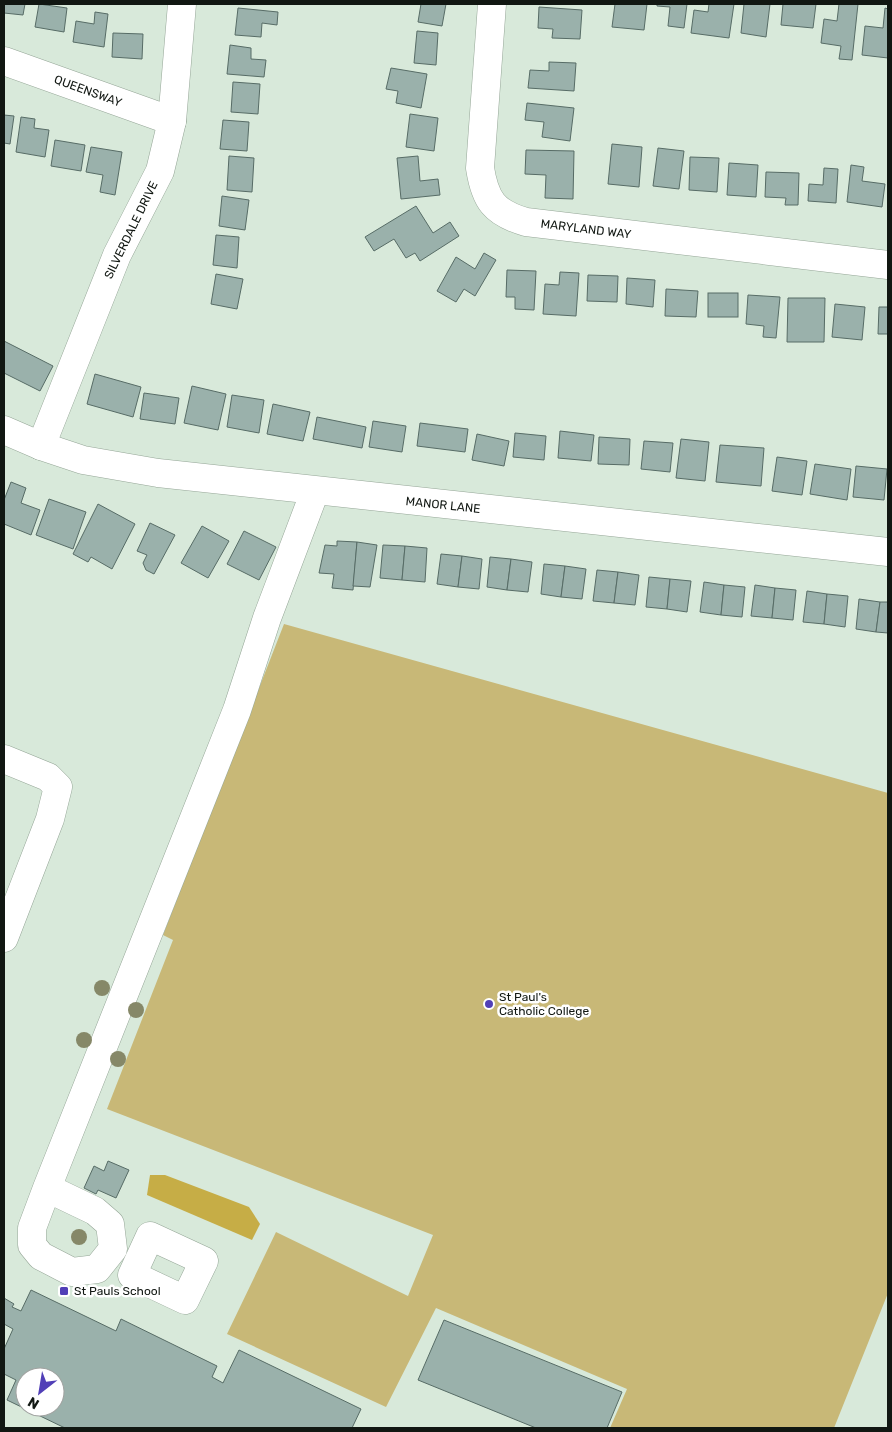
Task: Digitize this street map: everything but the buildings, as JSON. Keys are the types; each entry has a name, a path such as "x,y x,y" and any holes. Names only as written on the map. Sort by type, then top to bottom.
{"street":[{"name":"SILVERDALE DRIVE","path":"41,446 117,254 160,171 172,121 182,4"},
{"name":"MARYLAND WAY","path":"492,4 480,168 482,186 492,204 507,217 526,222 888,265"},
{"name":"QUEENSWAY","path":"4,61 172,121"},
{"name":"MANOR LANE","path":"4,430 41,446 83,460 158,474 888,552"},
{"path":"47,1188 96,1211 110,1224 113,1250 97,1269 72,1272 41,1256 32,1245 32,1228 47,1188 237,710 267,618 315,491"},
{"path":"4,759 48,776 58,787 50,819 4,938"},
{"path":"113,1250 139,1261"}],"shaded area":[{"name":"St Paul's Catholic College","path":"284,624 888,793 888,1293 834,1428 610,1428 627,1389 436,1308 386,1407 227,1334 276,1232 408,1296 433,1235 107,1109 173,940 163,935"},
{"path":"150,1175 165,1175 249,1207 260,1224 252,1240 147,1195"}],"place":[{"name":"St Paul's Catholic College","path":"489,1004"},
{"name":"St Pauls School","path":"64,1291"}]}
